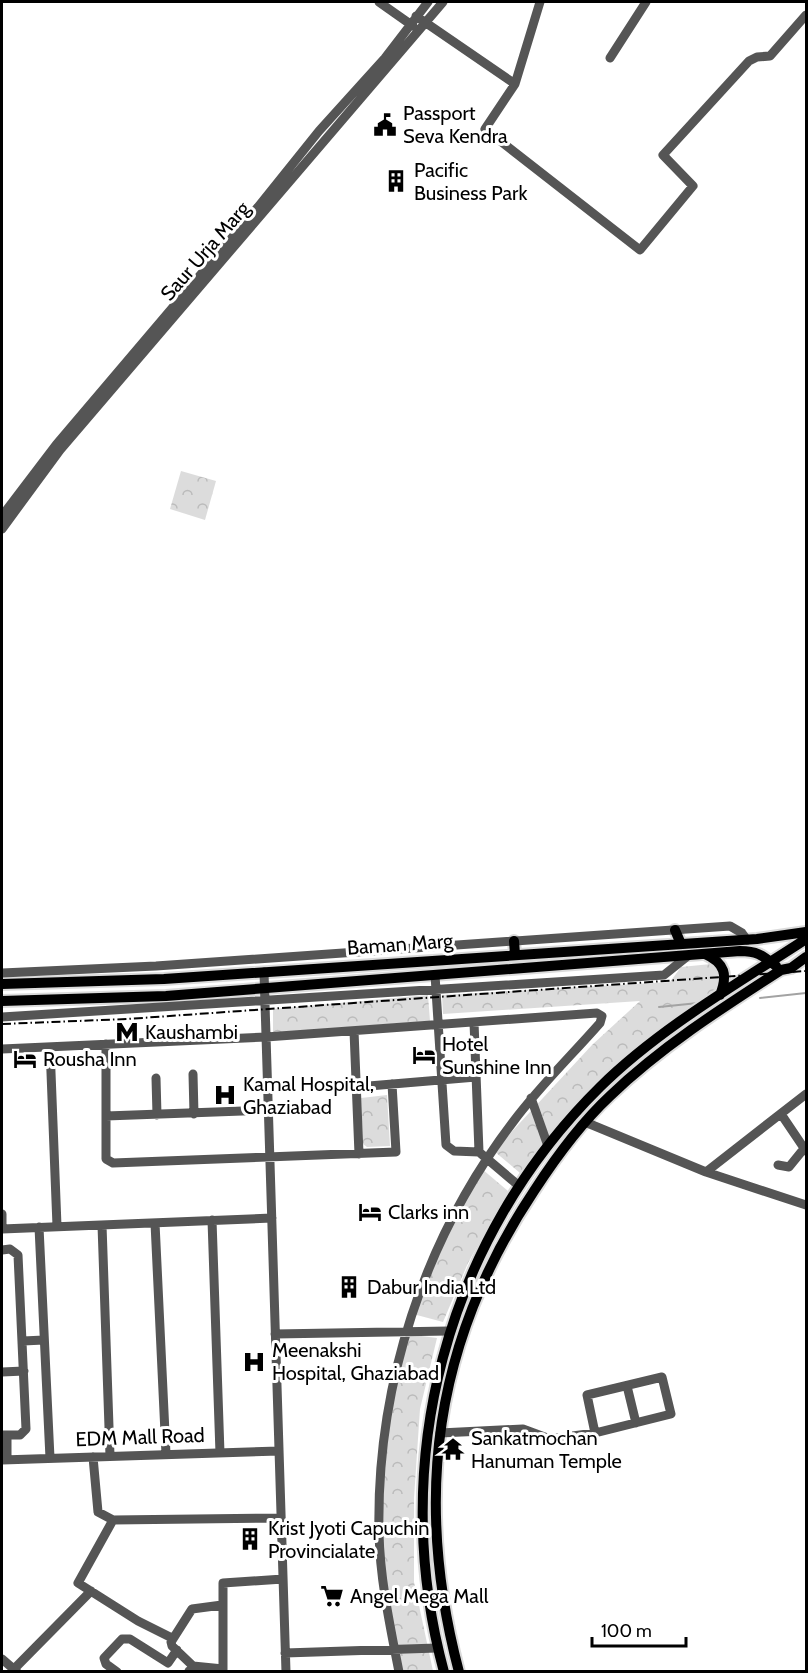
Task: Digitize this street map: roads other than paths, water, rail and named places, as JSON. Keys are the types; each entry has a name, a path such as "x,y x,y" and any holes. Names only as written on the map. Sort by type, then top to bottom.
{"main road":[{"path":"675,930 681,944"},
{"path":"752,940 807,932"},
{"path":"444,1671 437,1648 424,1560 424,1507 430,1408 449,1331 480,1253 518,1185 548,1146 601,1086 666,1033 807,939"},
{"path":"514,940 515,954"},
{"name":"Baman Marg","path":"2,984 264,972 752,940 772,948 775,959"},
{"name":"Baman Marg","path":"2,1001 166,996 754,951 775,959 786,969"},
{"path":"705,954 716,958 724,968 725,982 720,996"},
{"path":"473,957 490,971"},
{"path":"459,1671 450,1638 437,1561 436,1505 440,1433 452,1366 467,1318 501,1245 550,1166 609,1096 648,1062 686,1034 807,957"},
{"path":"460,958 461,973"},
{"path":"59,982 60,999"},
{"path":"42,983 42,1000"},
{"path":"488,1239 501,1245"}],"street":[{"path":"379,2 515,84"},
{"name":"Saur Urja Marg","path":"417,23 428,2"},
{"name":"Saur Urja Marg","path":"2,529 15,505 56,445 227,248 385,58 417,23 443,2"},
{"path":"540,2 515,84 485,129 640,250 693,186 663,155 748,62 757,57 770,57 807,15"},
{"path":"610,58 646,2"},
{"name":"Saur Urja Marg","path":"2,516 15,505"},
{"path":"2,973 156,966 730,926 752,940"},
{"path":"2,1017 664,975 689,955"},
{"path":"264,972 286,1671"},
{"path":"435,975 446,1145 454,1150 483,1155 518,1185"},
{"path":"2,1050 266,1037 597,1013 602,1016 600,1023 531,1098 483,1155 439,1244 406,1331 388,1409 379,1503 380,1560 399,1671"},
{"path":"474,1022 483,1155"},
{"path":"354,1031 359,1154"},
{"path":"106,1044 106,1159 110,1163 396,1152 392,1084"},
{"path":"50,1047 57,1226"},
{"path":"193,1074 194,1114"},
{"path":"357,1087 476,1077"},
{"path":"156,1078 157,1115"},
{"path":"706,1172 807,1094"},
{"path":"531,1098 548,1146"},
{"path":"106,1116 268,1110"},
{"path":"778,1165 789,1167 806,1148 781,1114"},
{"path":"585,1122 706,1172 807,1205"},
{"path":"2,1214 2,1229 272,1218"},
{"path":"212,1220 220,1453"},
{"path":"155,1223 166,1455"},
{"path":"102,1225 110,1456"},
{"path":"39,1227 50,1458"},
{"path":"2,1250 10,1249 18,1255 26,1429 20,1435 4,1435 4,1460"},
{"path":"275,1334 449,1331"},
{"path":"23,1341 44,1340"},
{"path":"2,1372 24,1371"},
{"path":"440,1433 523,1429 550,1438 595,1433 636,1423 671,1413 662,1377 587,1395 595,1433"},
{"path":"627,1386 636,1423"},
{"name":"EDM Mall Road","path":"4,1460 279,1451"},
{"path":"93,1457 98,1512 113,1520 281,1518"},
{"path":"424,1507 436,1505"},
{"path":"113,1520 78,1580 138,1621 172,1638"},
{"path":"222,1605 195,1607 172,1638 172,1646 189,1670 223,1670 222,1605 223,1584 226,1581 283,1579"},
{"path":"2,1659 16,1670 91,1591"},
{"path":"117,1671 106,1664 104,1658 116,1642 122,1639 130,1640 168,1663 177,1650"},
{"path":"285,1653 437,1648"}],"waterway":[{"path":"760,998 806,993"},
{"path":"659,1007 698,1003"}],"railway":[{"path":"2,1024 127,1019 806,971"}],"place":[{"name":"Passport Seva Kendra","path":"385,125"},
{"name":"Pacific Business Park","path":"396,181"},
{"name":"Kaushambi","path":"127,1032"},
{"name":"Hotel Sunshine Inn","path":"424,1055"},
{"name":"Rousha Inn","path":"25,1059"},
{"name":"Kamal Hospital, Ghaziabad","path":"225,1095"},
{"name":"Clarks inn","path":"370,1212"},
{"name":"Dabur India Ltd","path":"349,1287"},
{"name":"Meenakshi Hospital, Ghaziabad","path":"254,1362"},
{"name":"Sankatmochan Hanuman Temple","path":"453,1449"},
{"name":"Krist Jyoti Capuchin Provincialate","path":"250,1539"},
{"name":"Angel Mega Mall","path":"332,1596"}]}
